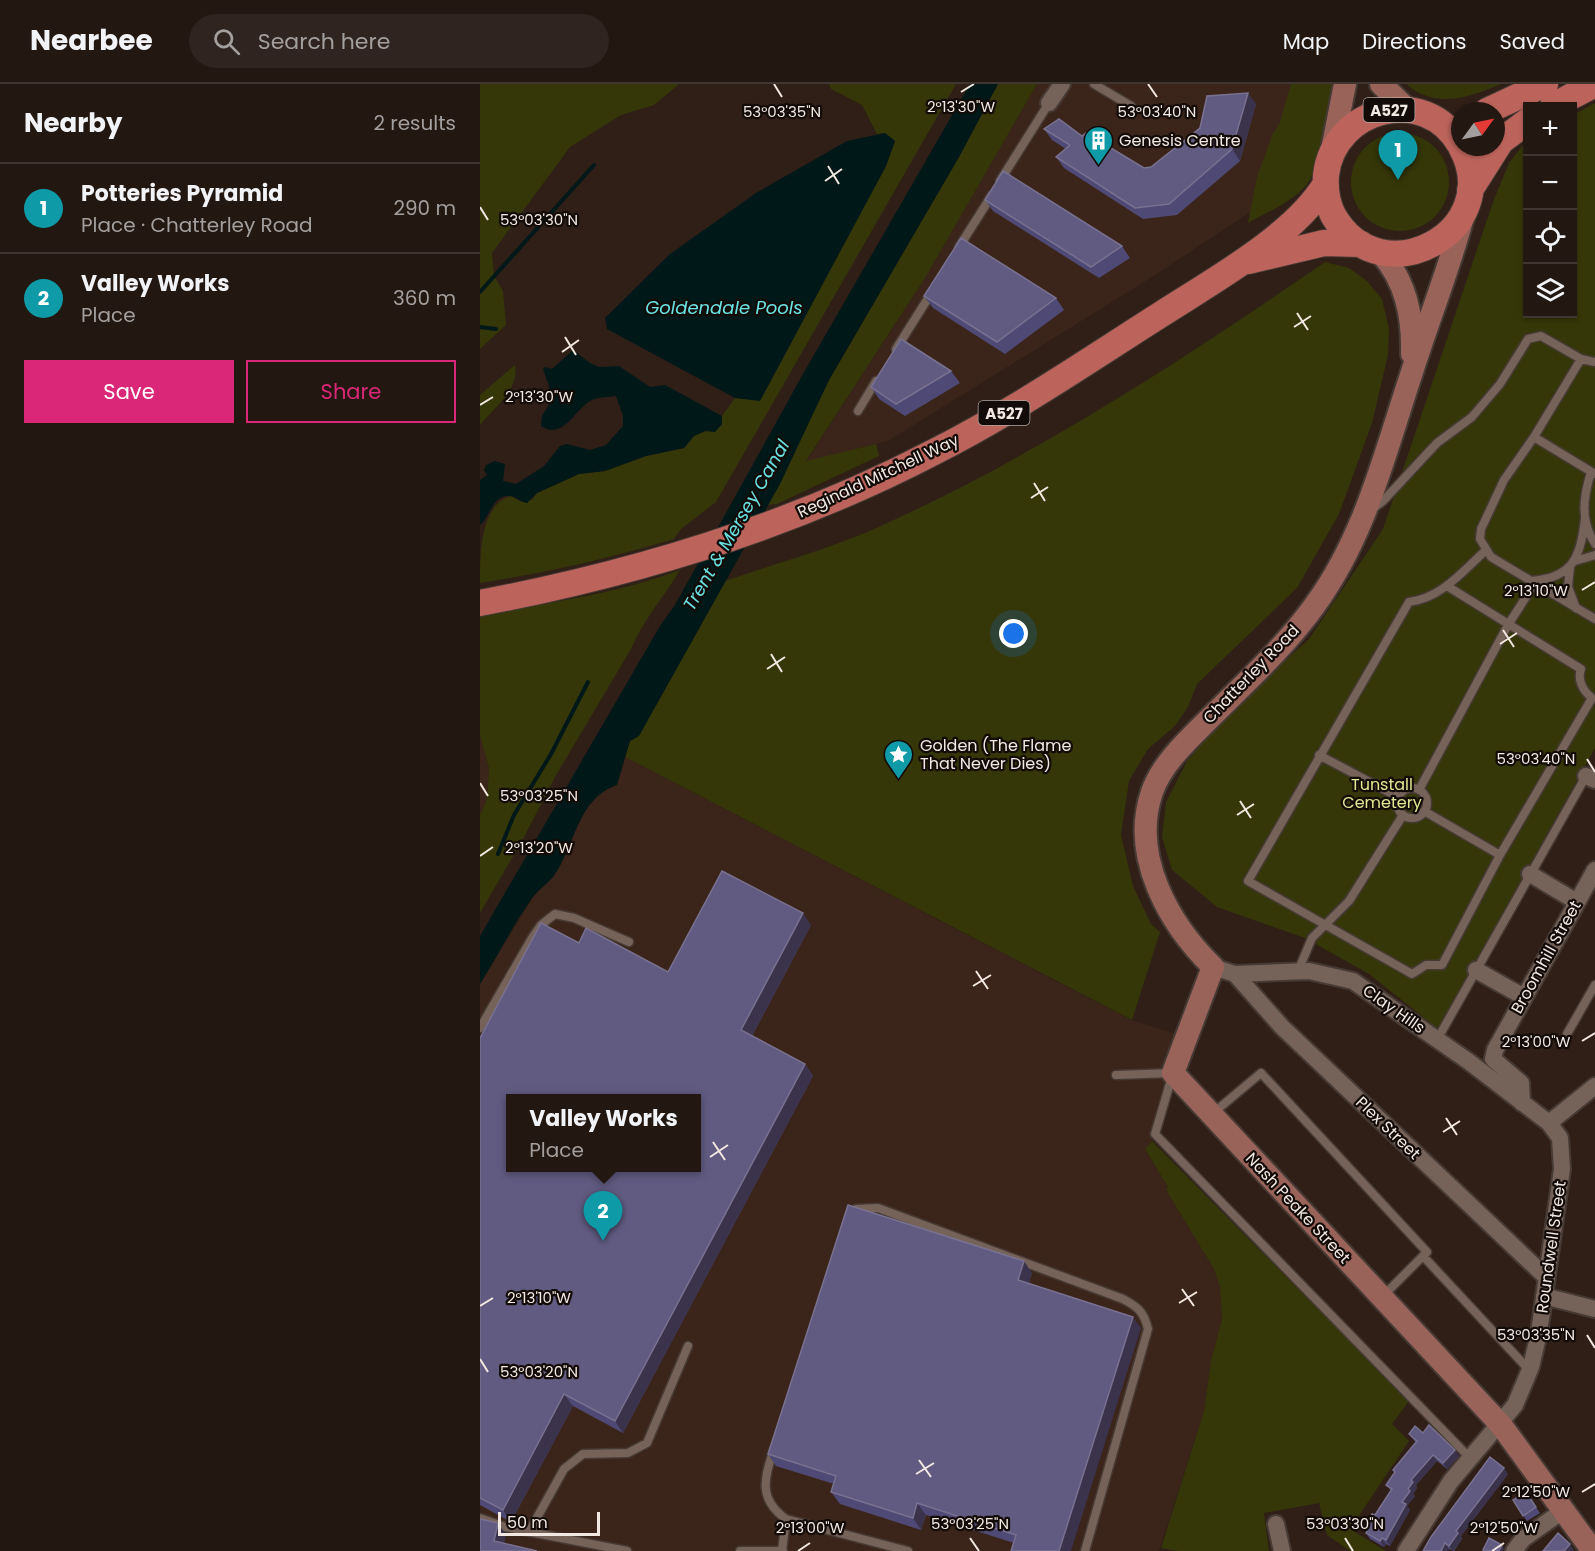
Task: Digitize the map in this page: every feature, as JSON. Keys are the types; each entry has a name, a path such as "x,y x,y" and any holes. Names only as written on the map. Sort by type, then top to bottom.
{"main road":[{"path":"1505,103 1545,84"},
{"path":"1561,102 1595,84"},
{"name":"A527","path":"1451,116 1380,111 1368,115 1346,130 1332,150 1325,185 1333,215 1344,230 1370,248 1410,253 1433,245 1452,229 1501,141 1523,124"},
{"name":"A527","path":"1417,112 1441,123 1451,134"},
{"name":"A527","path":"1464,156 1470,174 1467,199"},
{"name":"Reginald Mitchell Way","path":"480,603 549,590 677,556 764,528 860,489 971,433 1239,264 1293,220 1325,185"},
{"name":"Reginald Mitchell Way","path":"1239,264 1324,243 1370,248"}],"street":[{"path":"1049,103 1062,84"},
{"path":"1332,150 1345,84"},
{"path":"1381,84 1417,112"},
{"name":"Chatterley Road","path":"1213,967 1193,948 1177,927 1155,882 1147,841 1147,815 1152,792 1162,773 1185,743 1278,650 1314,607 1339,570 1365,515 1412,370 1452,259 1467,199"},
{"name":"Chatterley Road","path":"1370,248 1398,276 1406,297 1413,326 1412,370"},
{"name":"Broomhill Street","path":"1522,1103 1521,1083 1493,1059 1495,1050 1595,870"},
{"path":"1530,874 1577,902"},
{"path":"1173,1073 1213,967"},
{"name":"Clay Hills","path":"1213,967 1235,974 1298,971 1333,975 1353,981 1468,1061 1549,1123"},
{"path":"1476,970 1524,998"},
{"name":"Plex Street","path":"1235,974 1282,1027 1546,1278"},
{"name":"Nash Peake Street","path":"1173,1073 1501,1425"},
{"path":"1549,1123 1595,1086"},
{"name":"Roundwell Street","path":"1406,1551 1438,1499 1470,1458 1501,1425 1515,1405 1530,1371 1544,1296 1562,1169 1560,1138 1549,1123"},
{"path":"1544,1296 1595,1309"},
{"path":"1501,1425 1593,1551"},
{"path":"1514,1551 1523,1539 1564,1510"},
{"path":"1276,1524 1282,1551"}],"lane":[{"path":"1094,84 1131,106"},
{"path":"957,251 1049,103"},
{"path":"889,361 938,281"},
{"path":"1365,515 1383,501 1437,443 1472,417 1500,384 1527,339 1541,336 1581,359 1595,362"},
{"path":"1581,359 1534,437 1504,480 1481,529 1480,539 1485,550 1595,619"},
{"path":"858,411 882,371"},
{"path":"1534,437 1593,473 1585,494 1585,518 1586,530 1595,544"},
{"path":"1576,608 1568,586 1572,564 1583,534 1585,518"},
{"path":"1447,586 1581,669 1580,680 1583,688 1592,698 1500,855 1442,965 1426,965 1412,974 1248,880 1409,602 1422,600 1447,586 1485,550"},
{"path":"1419,790 1533,582 1555,577 1572,564 1595,555"},
{"path":"1319,755 1398,797"},
{"path":"1442,1031 1530,874 1591,778"},
{"path":"1409,788 1419,790 1426,798 1424,811 1412,818 1402,815 1397,807 1398,797 1409,788"},
{"path":"1424,811 1500,855"},
{"path":"1298,971 1312,938 1349,901 1402,815"},
{"path":"480,1028 532,938 541,925 555,914 574,918 629,942"},
{"path":"1567,1034 1595,985"},
{"path":"1116,1075 1173,1073 1155,1134 1470,1458"},
{"path":"1212,1115 1261,1073 1427,1252 1381,1298"},
{"path":"848,1219 856,1209 878,1208 1123,1299 1138,1307 1145,1316 1148,1329 1085,1551"},
{"path":"1423,1256 1530,1371"},
{"path":"529,1532 564,1469 583,1454 628,1453 647,1443 688,1346"},
{"path":"778,1434 765,1487 767,1502 773,1510 786,1519 908,1551"},
{"path":"480,1518 529,1532 627,1551"},
{"path":"740,1551 783,1551 786,1519"}],"shaded area":[{"path":"1037,84 1319,84 1287,188 1141,284 888,441 806,462 925,278"},
{"path":"480,736 489,768 487,799 480,815"},
{"path":"625,757 1131,1020 1177,1034 1152,1141 1145,1149 1168,1187 1166,1190 1214,1269 1220,1287 1222,1319 1211,1362 1204,1411 1159,1551 480,1551 480,984 534,896 553,876 571,836 591,802 602,790 617,785"}],"green space":[{"path":"480,84 679,84 654,105 621,115 570,147 492,253 494,276 503,291 506,325 480,349"},
{"path":"829,84 956,84 716,502 681,529 674,539 578,564 480,583 480,558 484,532 493,509 501,501 511,496 521,502 532,500 537,493 579,474 605,471 646,456 684,448 694,436 722,425 722,416 735,398 760,400 886,166 895,141 885,133 877,134 862,105 831,89"},
{"path":"998,84 1037,84 925,278 806,461 876,444 879,456 777,504 768,505 829,380 959,157"},
{"path":"1291,84 1334,84 1318,161 1310,180 1298,194 1248,223 1257,177 1273,133 1279,125"},
{"path":"1406,84 1501,84 1465,97 1441,99 1417,92"},
{"name":"Tunstall Cemetery","path":"1595,103 1595,748 1438,1029 1369,974 1305,938 1217,907 1172,870 1162,837 1166,802 1187,761 1229,712 1309,639 1383,529 1493,202 1509,163 1523,145 1523,318 1577,318 1577,113"},
{"path":"1400,133 1419,137 1435,147 1445,163 1449,182 1445,201 1435,217 1419,227 1400,231 1381,227 1365,217 1355,201 1351,182 1355,163 1365,147 1381,137"},
{"path":"1325,262 1349,268 1367,281 1382,299 1389,329 1388,355 1372,423 1339,514 1297,588 1197,684 1188,707 1175,726 1148,749 1129,781 1121,835 1133,886 1151,924 1160,932 1132,1020 625,757 630,741 639,735 725,581 864,533 998,468 1164,369"},
{"path":"515,365 516,374 510,390 480,425 480,395"},
{"path":"680,570 641,628 480,913 480,815 487,799 489,768 480,736 480,613 606,592"},
{"path":"1152,1141 1409,1401 1392,1424 1409,1441 1350,1529 1386,1551 1350,1551 1327,1535 1319,1503 1264,1513 1269,1551 1178,1551 1161,1548 1204,1411 1211,1361 1222,1319 1220,1287 1214,1269 1166,1190 1168,1187 1145,1149"}],"water":[{"name":"Trent & Mersey Canal","path":"970,84 998,84 959,157 829,380 780,484 639,736 630,741 617,785 603,792 585,812 561,865 526,907 480,984 480,936 660,626 675,605 803,374"},
{"name":"Goldendale Pools","path":"885,133 895,141 886,166 760,401 735,398 607,329 605,318 670,254 756,193 847,141"},
{"path":"573,350 599,367 619,366 650,387 665,385 722,416 722,424 715,432 705,431 694,436 684,448 646,456 605,471 579,474 537,493 527,503 511,496 503,497 495,503 480,525 480,480 487,475 484,470 486,465 495,461 505,464 503,481 516,484 544,466 560,446 567,444 590,450 606,445 623,426 623,416 616,396 592,400 569,422 556,429 549,430 541,426 542,416 553,398 543,369 545,367 552,369"}],"building":[{"name":"Genesis Centre","path":"1248,93 1232,149 1169,204 1135,208 1056,157 1070,145 1044,129 1059,119 1082,136 1086,133 1144,168 1151,167 1200,128 1207,96"},
{"path":"1003,171 1122,246 1091,267 985,200"},
{"path":"961,238 1056,298 997,342 924,296"},
{"path":"901,339 951,371 896,404 871,387"},
{"path":"722,871 803,913 741,1030 805,1064 615,1421 564,1394 503,1510 480,1498 480,1038 541,923 579,943 586,928 668,972"},
{"path":"848,1205 1024,1261 1018,1280 1133,1317 1059,1551 1011,1551 1016,1535 917,1503 913,1518 831,1492 836,1476 768,1454"},
{"path":"1429,1425 1455,1450 1443,1463 1433,1455 1411,1480 1413,1482 1408,1489 1410,1491 1402,1502 1406,1504 1386,1540 1382,1538 1380,1541 1366,1533 1370,1526 1366,1524 1372,1514 1375,1515 1392,1489 1386,1485 1395,1472 1393,1470 1417,1441 1409,1434 1415,1426 1423,1433"},
{"path":"1490,1457 1504,1468 1456,1531 1458,1533 1449,1546 1445,1543 1441,1551 1423,1551 1431,1537"},
{"path":"1526,1492 1536,1507 1523,1516 1513,1500"},
{"path":"480,1519 498,1523 494,1541 537,1551 480,1551"},
{"path":"1558,1533 1570,1544 1564,1551 1543,1551"},
{"path":"1489,1538 1502,1545 1499,1551 1483,1550"}],"waterway":[{"path":"480,292 594,165"},
{"path":"480,327 496,329"},
{"path":"498,854 514,815 551,754 588,682"}],"place":[{"name":"Genesis Centre","path":"1098,166"},
{"name":"Potteries Pyramid","path":"1398,180"},
{"name":"Golden (The Flame That Never Dies)","path":"899,780"},
{"name":"Valley Works","path":"603,1241"}]}
